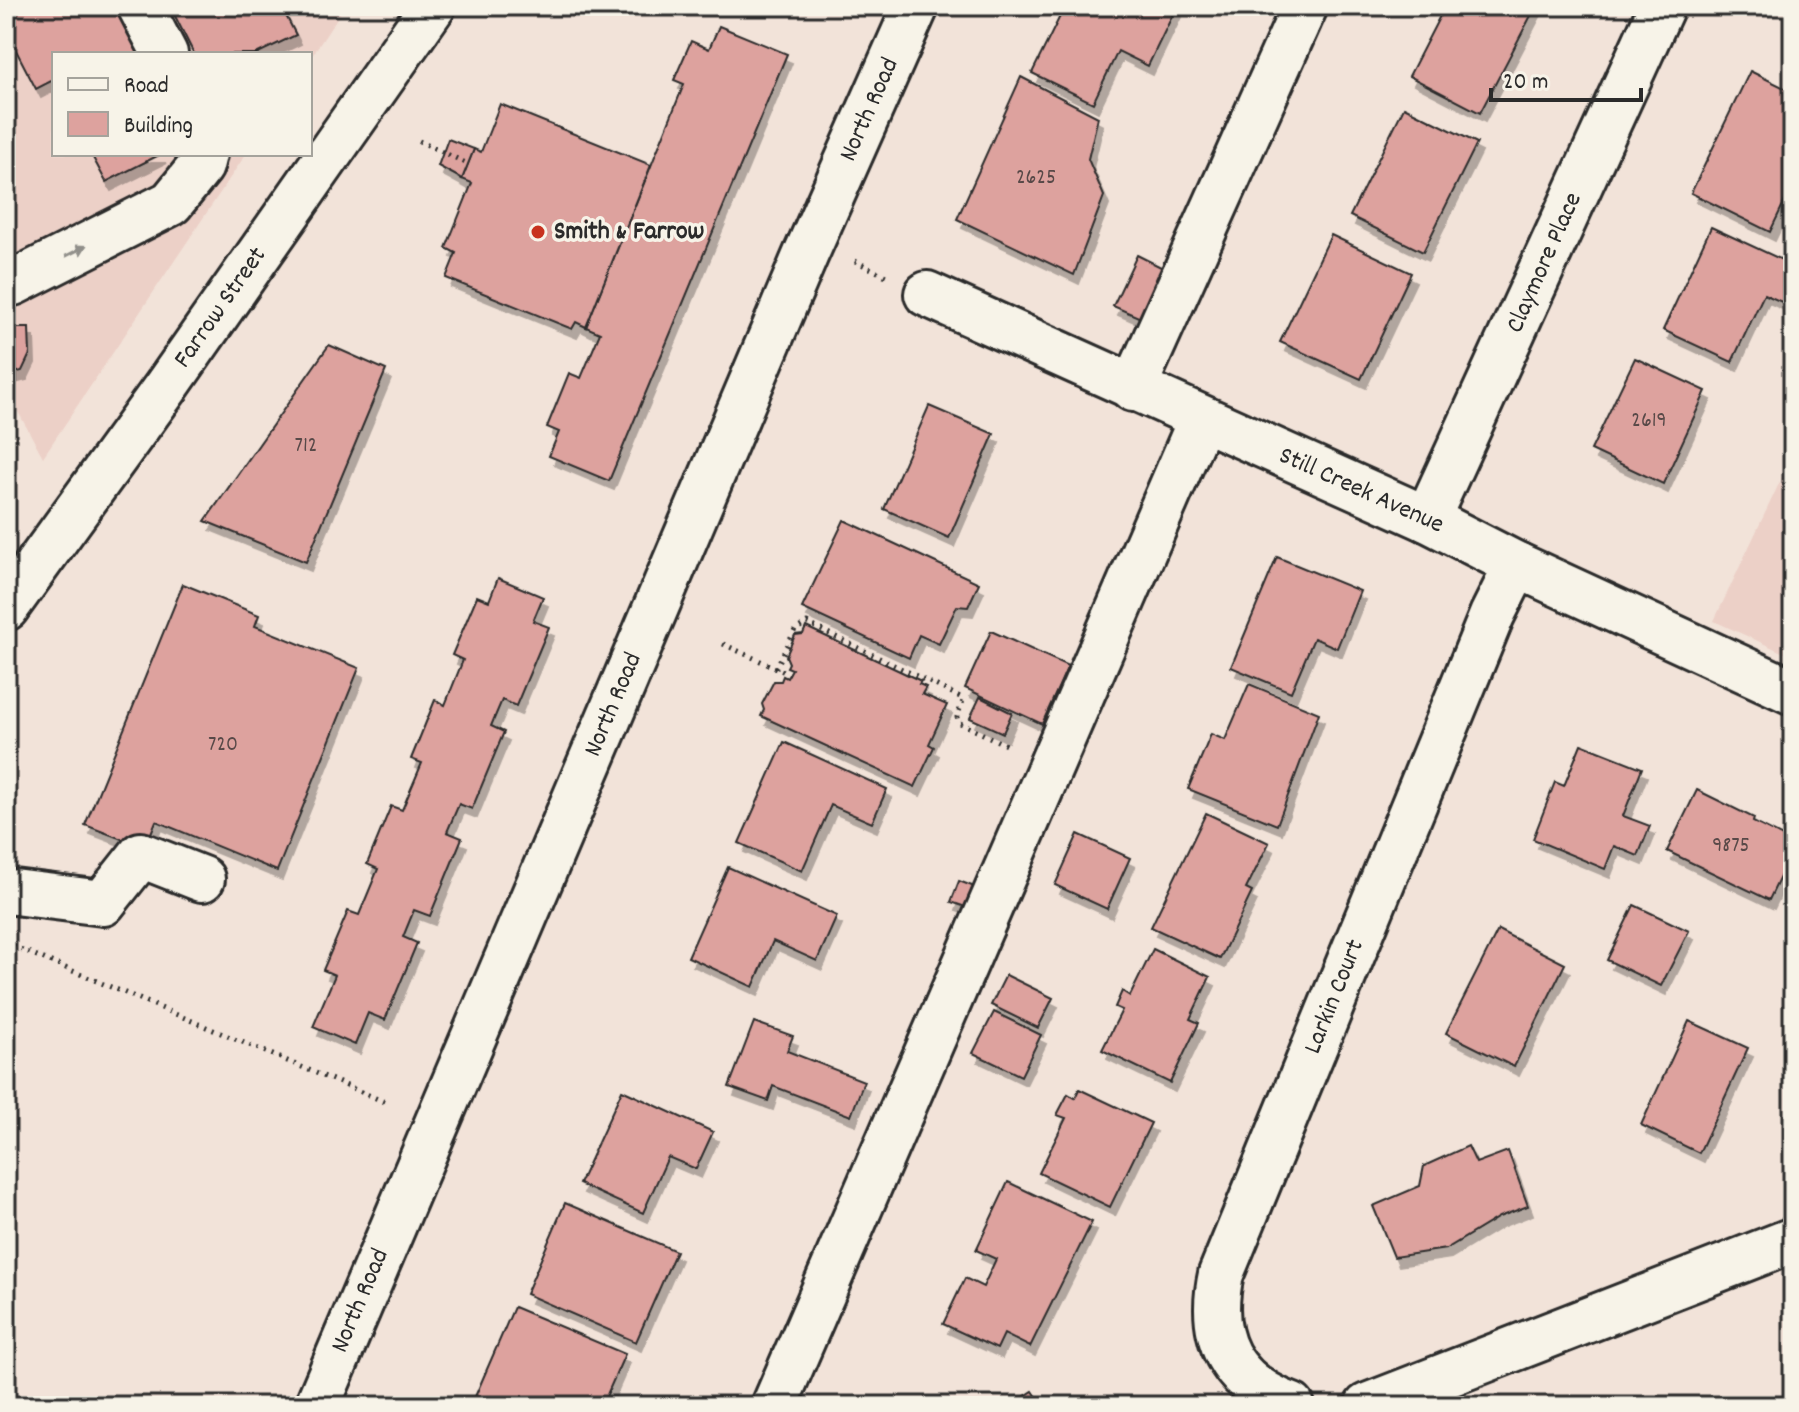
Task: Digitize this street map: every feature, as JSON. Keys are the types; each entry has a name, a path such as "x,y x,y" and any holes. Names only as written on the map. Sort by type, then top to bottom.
{"street":[{"path":"140,6 164,52"},
{"name":"Farrow Street","path":"6,608 166,387 433,6"},
{"path":"1133,389 1305,6"},
{"name":"Claymore Place","path":"1427,519 1662,6"},
{"name":"North Road","path":"317,1406 907,9"},
{"path":"6,281 13,283 171,203 201,166 204,156"},
{"name":"Still Creek Avenue","path":"927,294 1427,519 1517,565 1793,692"},
{"path":"774,1406 1201,419"},
{"name":"Larkin Court","path":"1292,1406 1255,1388 1240,1373 1220,1342 1216,1298 1221,1274 1492,615 1517,565"},
{"path":"6,891 103,903 141,855 202,879"},
{"path":"1367,1406 1793,1240"}],"path":[{"path":"419,141 468,164"},
{"path":"811,242 927,294"},
{"path":"776,668 795,630 807,623 960,697 963,701 958,722 1050,766"},
{"path":"723,644 789,674"},
{"path":"6,943 385,1102"}],"shaded area":[{"path":"6,6 345,6 312,56 312,52 52,52 52,156 245,156 43,457 6,390"},
{"path":"1793,454 1793,657 1714,621"}],"building":[{"path":"6,6 128,6 152,52 52,52 52,81 36,89 6,31"},
{"path":"170,6 281,6 296,35 260,52 193,52"},
{"path":"1065,6 1177,6 1148,66 1118,51 1093,103 1032,73"},
{"path":"1445,6 1536,6 1480,113 1409,76"},
{"path":"719,26 787,54 609,481 549,456 559,432 547,427 569,373 581,378 600,333 586,327 684,84 674,80 691,41 709,49"},
{"path":"1750,71 1793,92 1793,184 1770,232 1691,193"},
{"path":"1021,77 1098,117 1088,159 1104,196 1074,275 957,219"},
{"name":"Smith & Farrow","path":"500,104 651,165 586,327 576,322 572,329 446,278 456,253 446,248 472,183 462,179 474,149 481,152"},
{"path":"1404,107 1477,143 1423,252 1350,216"},
{"path":"448,139 474,149 462,179 438,166"},
{"path":"92,156 157,156 106,182"},
{"path":"1711,227 1793,265 1793,284 1784,303 1764,294 1732,362 1663,330"},
{"path":"1331,235 1411,273 1361,379 1280,342"},
{"path":"1137,255 1165,269 1143,319 1113,306"},
{"path":"6,328 29,328 30,354 22,371 6,375"},
{"path":"329,345 386,370 306,562 205,521"},
{"path":"1635,358 1706,391 1663,484 1591,450"},
{"path":"929,406 994,434 949,538 884,509"},
{"path":"844,520 979,583 968,607 957,606 939,644 919,635 909,658 802,608"},
{"path":"1277,557 1360,591 1337,648 1314,638 1291,692 1231,667"},
{"path":"498,578 543,597 533,621 549,627 516,706 502,700 491,726 504,732 472,809 459,804 447,832 462,838 430,916 414,910 403,937 417,943 385,1020 368,1013 355,1045 313,1027 335,975 323,970 348,911 359,915 378,869 367,864 391,806 402,810 422,763 411,759 435,700 445,705 463,660 452,655 477,596 489,601"},
{"path":"183,584 259,615 255,626 359,668 277,871 156,821 145,848 85,825"},
{"path":"806,627 921,681 919,684 926,687 922,694 947,705 929,744 934,747 915,787 761,716 764,710 762,704 774,681 781,681 783,676 787,678 792,669 787,667 786,656 795,635 803,634"},
{"path":"991,631 1068,666 1042,724 965,688"},
{"path":"1249,684 1319,713 1277,825 1188,789 1211,734 1225,740"},
{"path":"980,697 1012,713 1003,733 970,718"},
{"path":"784,742 887,789 872,823 831,805 802,871 739,843"},
{"path":"1581,744 1642,768 1623,816 1650,826 1638,856 1614,846 1605,869 1533,839 1555,782 1564,786"},
{"path":"1697,790 1754,818 1753,822 1793,842 1793,850 1769,900 1667,851"},
{"path":"1206,813 1269,843 1246,889 1252,892 1220,959 1151,927"},
{"path":"1078,834 1130,858 1107,909 1055,885"},
{"path":"728,867 837,916 817,961 773,941 753,987 688,957"},
{"path":"959,881 985,891 977,911 951,902"},
{"path":"1634,905 1689,931 1661,986 1607,960"},
{"path":"1498,930 1565,964 1514,1067 1446,1033"},
{"path":"1153,949 1210,977 1190,1019 1199,1023 1170,1083 1102,1050 1122,1010 1115,1007 1122,991 1130,996"},
{"path":"1006,975 1053,998 1038,1028 991,1005"},
{"path":"994,1012 1041,1035 1021,1076 973,1053"},
{"path":"1689,1021 1748,1048 1699,1153 1641,1125"},
{"path":"754,1022 793,1036 787,1051 864,1081 851,1116 773,1086 768,1101 729,1087"},
{"path":"1079,1089 1151,1123 1110,1207 1039,1173 1066,1118 1057,1115 1068,1094 1075,1098"},
{"path":"622,1090 713,1132 696,1169 668,1157 643,1213 579,1184"},
{"path":"1468,1146 1476,1163 1508,1151 1528,1206 1499,1217 1446,1249 1394,1257 1373,1206 1420,1186 1424,1166"},
{"path":"1008,1182 1092,1222 1030,1347 1004,1334 997,1349 943,1324 965,1278 983,1287 996,1259 976,1250"},
{"path":"565,1203 676,1251 636,1342 526,1294"},
{"path":"514,1307 625,1354 602,1406 491,1406 474,1399"},
{"path":"1033,1391 1043,1406 1010,1406"}],"place":[{"name":"Smith & Farrow","path":"538,232"}]}
